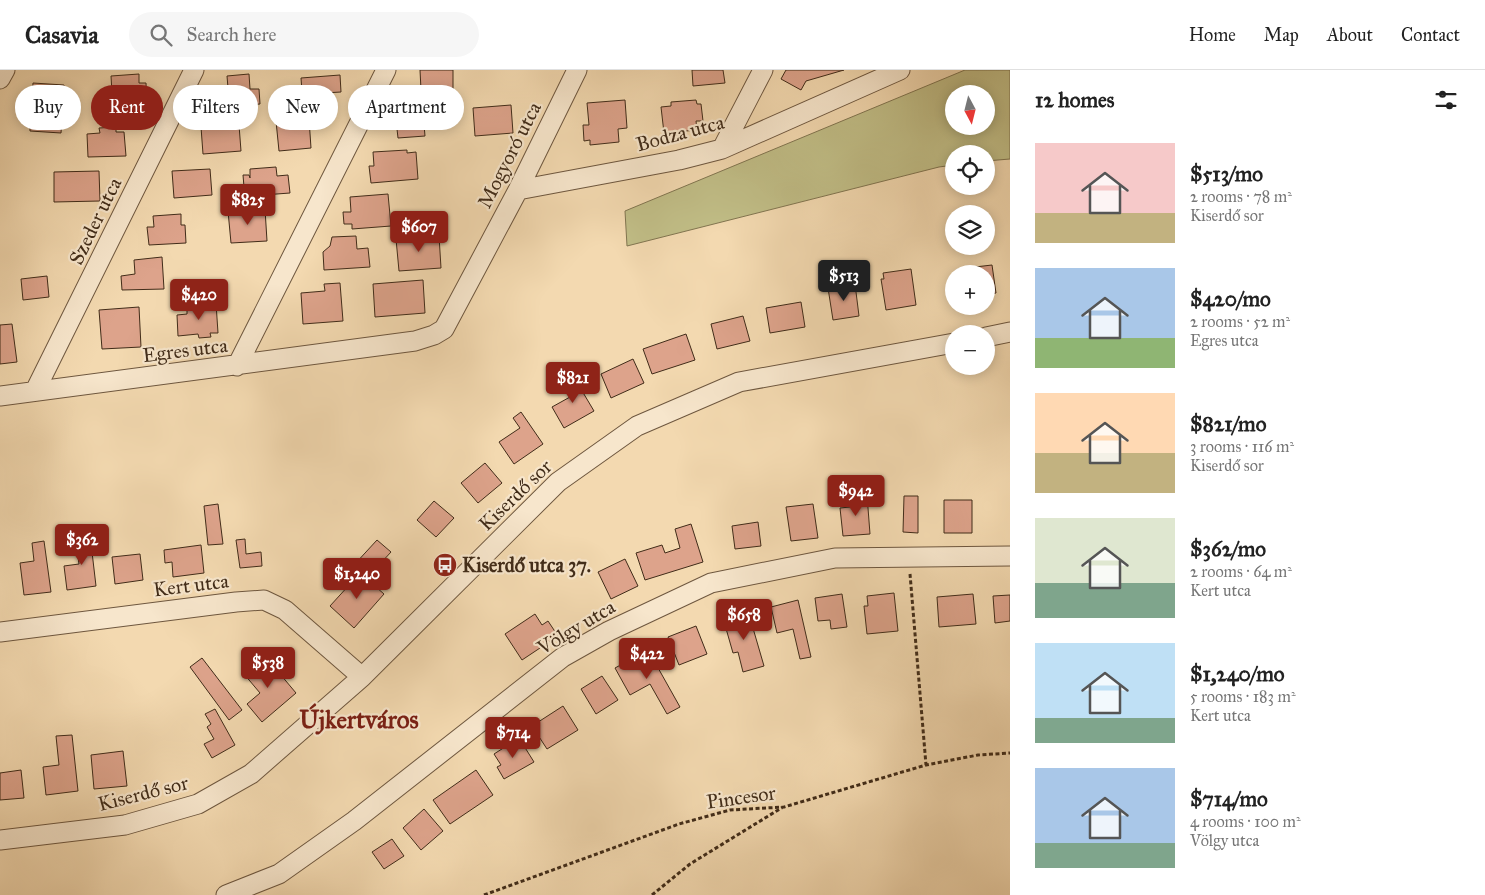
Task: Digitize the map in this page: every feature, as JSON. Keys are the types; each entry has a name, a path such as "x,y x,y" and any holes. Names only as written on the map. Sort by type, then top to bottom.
{"street":[{"path":"0,79 5,70"},
{"name":"Szeder utca","path":"35,391 194,70"},
{"path":"237,366 386,70"},
{"name":"Mogyoró utca","path":"434,335 444,329 518,190 576,70"},
{"path":"722,149 763,70"},
{"name":"Bodza utca","path":"518,190 679,160 722,149 900,70"},
{"path":"995,335 1010,332"},
{"name":"Egres utca","path":"0,396 415,341 434,335"},
{"name":"Kiserdő sor","path":"0,840 125,825 198,804 250,774 362,677 558,482 637,426 739,382 945,345"},
{"name":"Völgy utca","path":"226,895 279,874 354,821 563,657 609,631 711,583 836,558 1010,556"},
{"name":"Kert utca","path":"0,632 264,600 285,610 362,677"}],"path":[{"path":"908,556 926,765"},
{"name":"Pincesor","path":"484,895 679,824 730,810 784,807 926,765 978,755 1010,753"},
{"path":"652,895 690,864 784,807"}],"shaded area":[{"path":"965,70 1010,70 1010,159 995,160 995,145 945,145 945,166 627,246 625,211"}],"building":[{"path":"420,70 453,70 453,85 421,85"},
{"path":"692,70 723,70 725,83 693,86"},
{"path":"786,70 844,70 806,81 801,90 781,79"},
{"path":"139,74 139,83 146,83 146,85 112,85 111,76"},
{"path":"249,74 250,85 228,85 227,76"},
{"path":"340,75 341,92 338,92 338,85 302,85 301,78"},
{"path":"33,83 64,85 33,85"},
{"path":"258,89 259,89 260,104 258,104"},
{"path":"625,100 627,128 618,129 619,142 590,145 590,140 584,141 583,125 589,125 587,103"},
{"path":"696,100 697,104 701,104 703,121 696,121 697,130 686,131 686,135 674,136 674,132 664,133 661,107 671,106 671,102"},
{"path":"511,105 513,133 475,136 473,108"},
{"path":"30,130 61,130 61,133"},
{"path":"99,130 124,132 126,156 88,157 87,134 100,133"},
{"path":"201,130 239,130 241,151 203,154"},
{"path":"277,130 310,130 311,148 279,151"},
{"path":"397,130 424,130 425,136 398,138"},
{"path":"407,150 407,153 416,152 418,179 371,183 369,166 374,166 373,152"},
{"path":"276,167 277,176 288,175 290,193 250,196 249,186 244,187 243,175 249,175 250,178 250,169"},
{"path":"210,169 212,195 174,198 172,171"},
{"path":"99,171 100,201 54,202 54,172"},
{"path":"388,194 391,226 352,229 352,224 344,224 343,212 351,212 350,197"},
{"path":"265,209 267,241 231,243 228,211"},
{"path":"181,214 181,225 185,225 186,243 149,245 147,227 154,227 153,216"},
{"path":"356,236 357,249 368,248 370,267 324,270 323,252 330,246 332,237"},
{"path":"439,236 441,268 399,271 396,239"},
{"path":"162,257 164,289 122,290 121,276 135,274 134,260"},
{"path":"911,269 916,305 886,310 881,279 884,279 883,273"},
{"path":"47,276 49,297 23,300 21,279"},
{"path":"423,280 425,313 375,317 373,284"},
{"path":"340,283 343,321 303,324 301,293 325,291 324,284"},
{"path":"855,284 859,316 833,320 828,288"},
{"path":"801,302 805,327 770,333 766,308"},
{"path":"216,303 218,333 210,333 211,337 199,338 198,334 178,336 177,315 187,314 187,305"},
{"path":"139,307 141,347 102,349 99,310"},
{"path":"743,316 750,341 717,349 711,324"},
{"path":"12,324 17,362 0,364 0,325"},
{"path":"686,334 695,360 652,374 643,349"},
{"path":"633,359 644,383 611,398 601,374"},
{"path":"572,374 594,411 564,428 552,407 570,397 561,381"},
{"path":"521,412 543,444 514,464 499,442 520,428 513,418"},
{"path":"485,463 502,483 478,503 461,483"},
{"path":"867,495 870,534 843,536 840,508 850,507 849,497"},
{"path":"904,496 918,496 918,533 903,532"},
{"path":"944,500 972,500 972,533 944,533"},
{"path":"434,501 454,518 436,537 417,520"},
{"path":"218,504 223,544 208,545 204,506"},
{"path":"813,504 818,538 791,541 786,507"},
{"path":"758,522 761,546 735,549 732,526"},
{"path":"691,524 703,562 645,580 636,553 662,545 665,553 680,548 675,529"},
{"path":"90,535 96,586 67,590 64,566 79,564 75,537"},
{"path":"245,539 246,554 261,552 262,566 240,568 236,540"},
{"path":"377,540 391,552 368,577 354,565"},
{"path":"44,541 51,592 24,595 20,563 34,561 32,543"},
{"path":"201,545 204,573 173,577 172,562 165,563 164,550"},
{"path":"140,554 143,580 115,584 112,557"},
{"path":"625,559 638,586 611,599 598,572"},
{"path":"360,573 384,594 354,628 330,606"},
{"path":"894,593 898,631 867,634 864,606 868,606 867,596"},
{"path":"842,594 847,627 831,629 830,620 818,621 815,598"},
{"path":"973,594 976,624 939,627 937,597"},
{"path":"1010,595 1010,621 995,623 993,596"},
{"path":"798,600 811,657 800,659 793,629 777,633 771,607"},
{"path":"748,611 764,666 743,672 738,652 733,653 723,618"},
{"path":"535,614 542,625 548,621 558,636 522,660 505,634"},
{"path":"696,626 707,654 679,665 668,637"},
{"path":"648,650 680,707 667,714 650,684 630,695 615,668"},
{"path":"265,656 296,693 262,722 247,704 260,693 244,674"},
{"path":"202,658 242,710 229,720 190,667"},
{"path":"602,676 618,700 596,714 581,689"},
{"path":"563,706 578,730 547,749 532,726"},
{"path":"215,709 235,745 212,758 204,744 214,739 207,727 211,724 205,714"},
{"path":"72,735 78,791 46,795 43,767 59,765 56,736"},
{"path":"519,738 534,762 504,779 497,767 501,765 494,754"},
{"path":"123,751 127,786 94,789 91,755"},
{"path":"21,770 24,798 0,800 0,773"},
{"path":"476,770 493,795 450,824 433,800"},
{"path":"424,809 443,831 421,850 403,828"},
{"path":"392,839 404,856 384,869 372,852"}],"place":[{"name":"Kiserdő utca 37.","path":"445,565"}],"district":[{"name":"Újkertváros","path":"359,719"}]}
